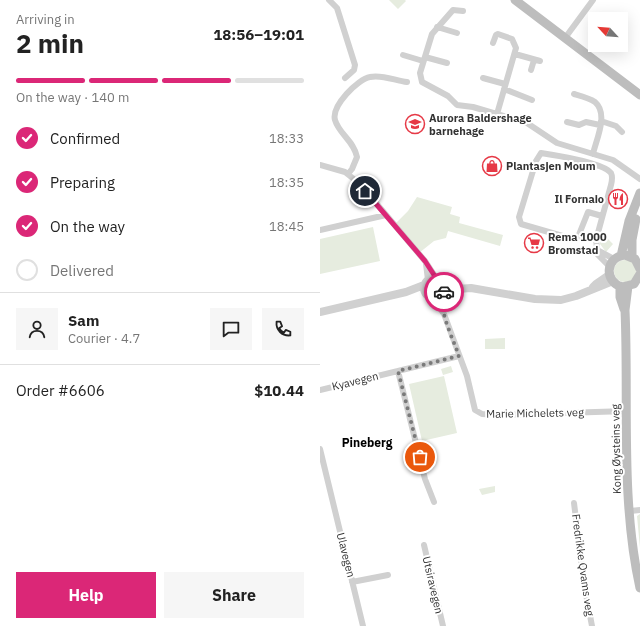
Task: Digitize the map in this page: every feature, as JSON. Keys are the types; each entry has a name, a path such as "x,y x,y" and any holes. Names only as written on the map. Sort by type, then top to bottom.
{"main road":[{"path":"515,0 640,95"},
{"name":"Kong Øysteins veg","path":"640,193 629,221 616,273 620,297 625,310 630,511 634,560 640,588"},
{"path":"640,208 632,240 632,257 640,267"},
{"path":"632,257 616,273 636,282 640,274"}],"street":[{"path":"329,0 337,8 355,65 354,70 345,78"},
{"path":"565,38 593,0"},
{"path":"463,11 454,9 432,34 419,76 424,84 448,96 457,105 473,107 531,125 557,143 618,163 640,179"},
{"path":"437,27 457,33"},
{"path":"493,43 496,34 509,37 515,44 515,54 497,114"},
{"path":"515,54 537,60 531,70"},
{"path":"403,55 447,64"},
{"path":"348,174 357,157 352,143 343,133 335,120 334,112 341,101 360,82 370,77 407,82"},
{"path":"482,78 532,100"},
{"path":"574,94 596,104 600,111 601,123 593,154"},
{"path":"567,122 578,124 586,122 601,123 616,126 622,132"},
{"path":"320,312 406,292 435,288 462,288 553,300 576,296 593,288 596,284 616,273 599,251 596,240 612,179 609,171 560,155 541,153 536,161 519,217 521,224 573,239 578,237 588,212 602,216"},
{"name":"Marie Michelets veg","path":"320,165 348,174 360,184 425,261 469,384 475,410 482,414 627,411"},
{"path":"320,230 386,215"},
{"name":"Kyavegen","path":"320,390 459,356"},
{"path":"398,371 425,479 434,502"},
{"name":"Ulavegen","path":"320,449 363,626"},
{"name":"Fredrikke Qvams veg","path":"574,503 584,584 592,626"},
{"path":"630,511 640,510"},
{"name":"Utsiravegen","path":"424,545 443,626"},
{"name":"Ulavegen","path":"352,582 388,575"}],"shaded area":[{"path":"389,0 405,0 406,1 398,9"},
{"path":"417,197 452,207 450,214 460,217 459,223 503,235 500,246 448,231 446,238 434,241 419,253 394,225 408,211"},
{"path":"373,227 380,261 320,274 320,239"},
{"path":"601,232 613,244 606,252 600,244"},
{"path":"625,260 633,263 636,271 633,279 625,282 617,279 614,271 617,263"},
{"path":"505,338 505,349 485,349 485,339"},
{"path":"451,366 453,372 443,375 441,369"},
{"path":"444,376 457,433 422,441 409,384"},
{"path":"495,486 495,492 482,495 479,489"},
{"path":"640,514 640,548 637,516"}],"way so far":[{"path":"420,457 398,371 459,356 443,313 444,306 441,296 444,292"}],"place":[{"name":"Aurora Baldershage barnehage","path":"415,124"},
{"name":"Plantasjen Moum","path":"492,166"},
{"name":"Il Fornaio","path":"618,199"},
{"name":"Rema 1000 Bromstad","path":"534,243"}],"district":[{"name":"Pineberg","path":"367,442"}],"route":[{"path":"365,191 425,261 436,278 443,282 445,288 444,292"}]}
